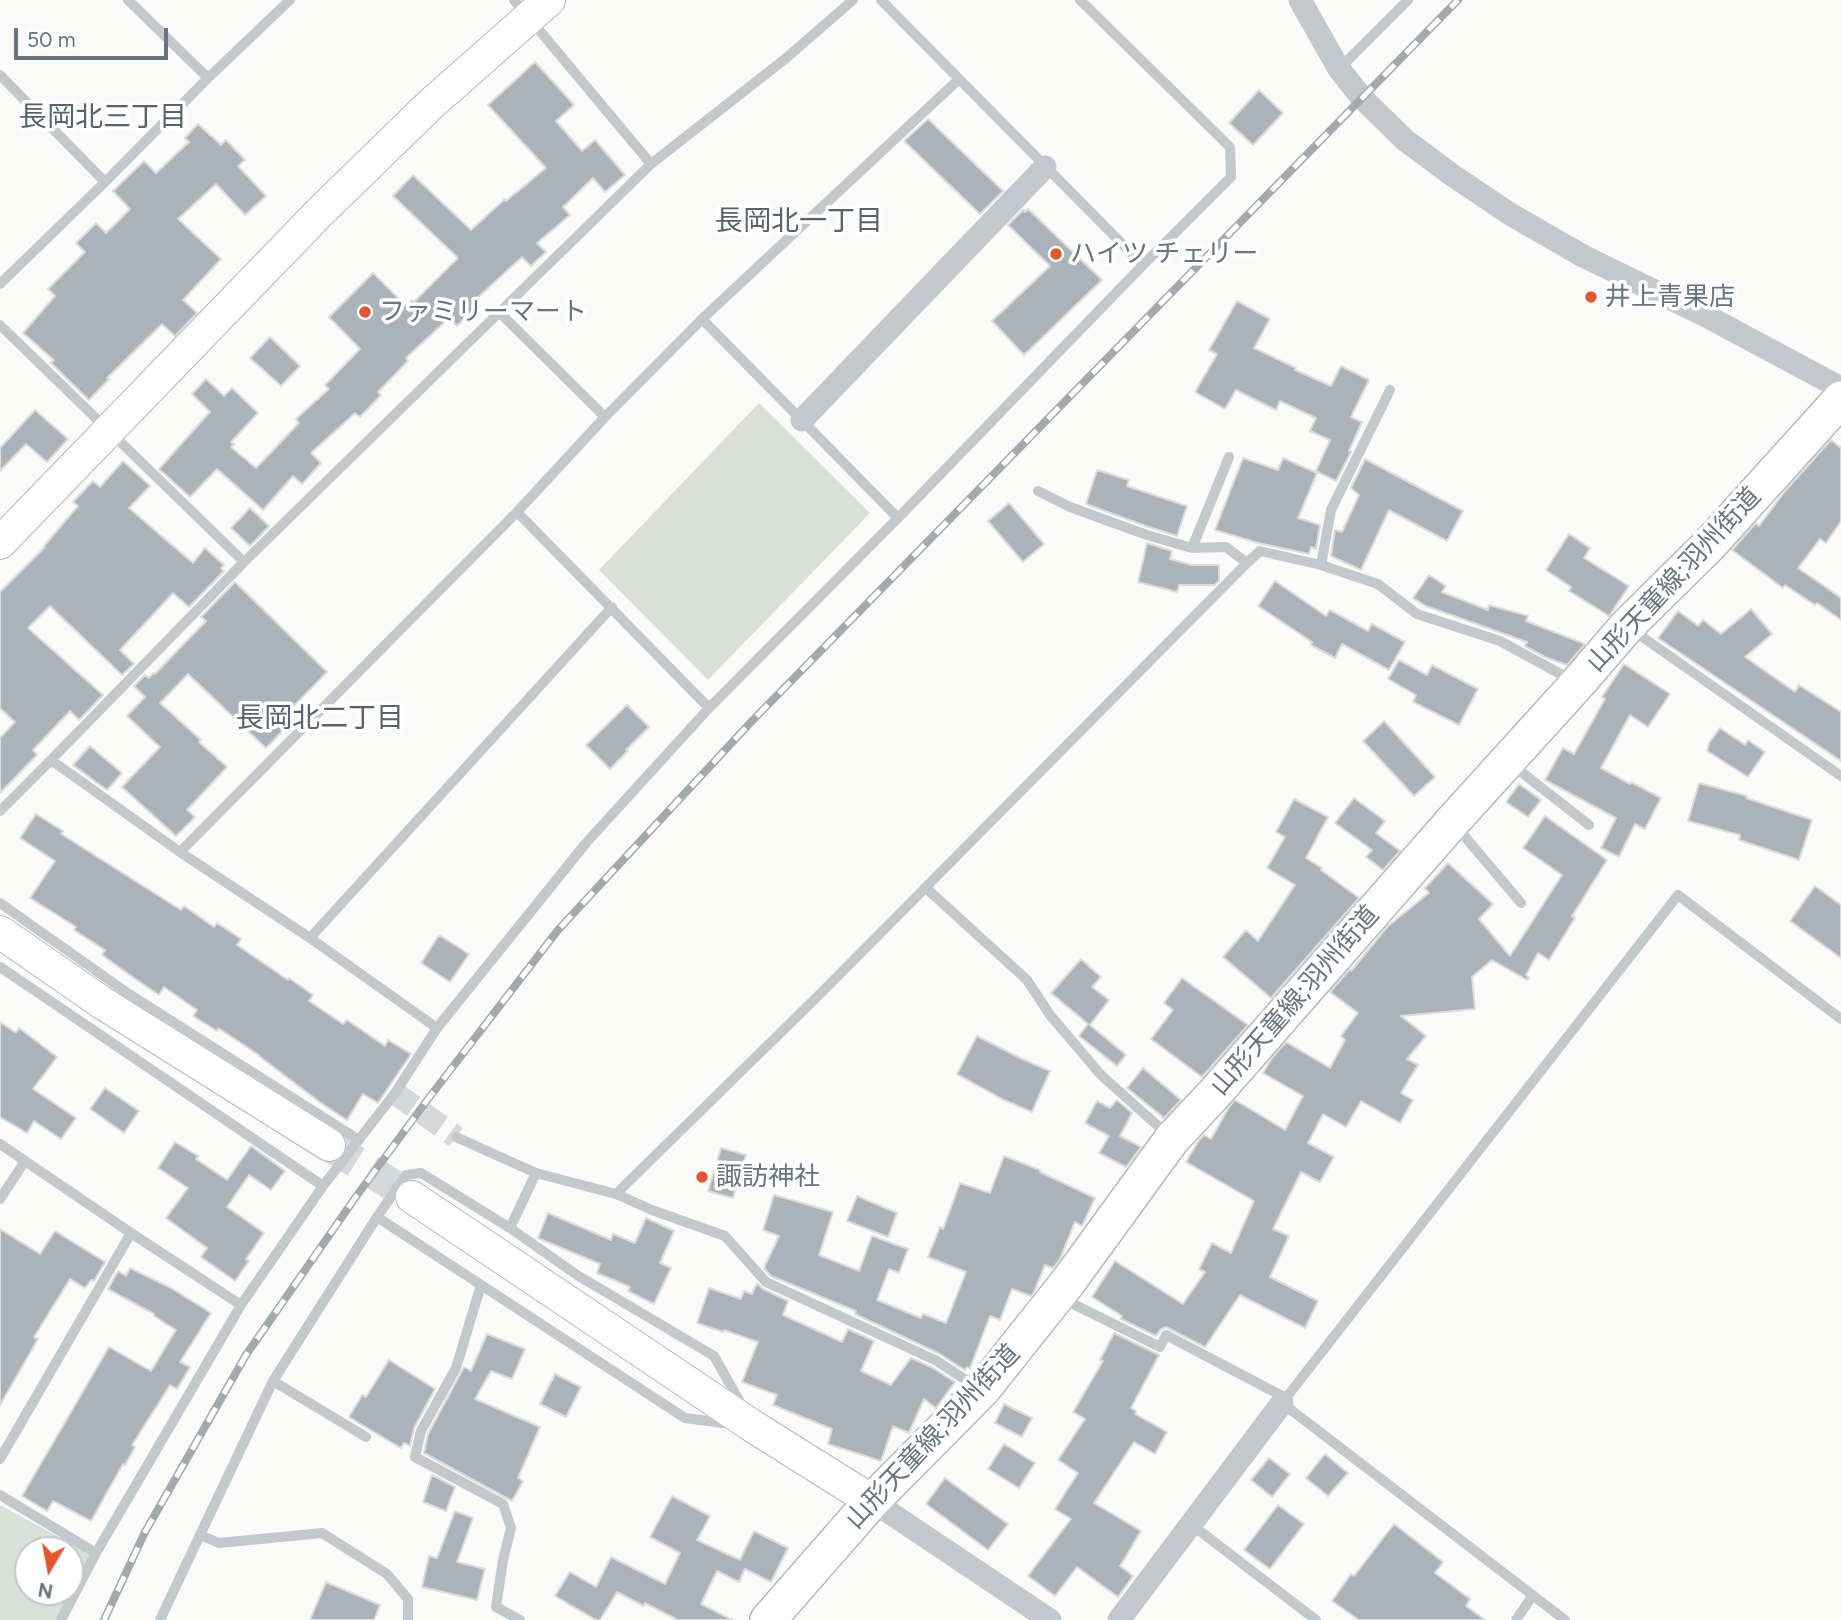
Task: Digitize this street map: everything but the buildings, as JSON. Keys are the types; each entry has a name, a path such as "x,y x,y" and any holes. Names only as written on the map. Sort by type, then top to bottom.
{"main road":[{"name":"山形天童線;羽州街道","path":"768,1620 872,1501 982,1390 1057,1296 1172,1139 1627,626 1709,545 1841,399"}],"street":[{"path":"1300,0 1339,69 1362,98 1405,140 1452,175 1510,214 1583,256 1710,318 1841,388"},
{"path":"0,543 320,212 531,6"},
{"path":"802,420 1045,167"},
{"path":"0,932 101,1002 344,1143"},
{"path":"412,1197 754,1427 872,1501 1050,1620"},
{"path":"1119,1620 1284,1400"}],"lane":[{"path":"128,0 208,78"},
{"path":"0,284 290,0"},
{"path":"0,811 244,562 651,164 785,59 853,0"},
{"path":"880,0 1143,265"},
{"path":"61,1620 96,1553 241,1305 323,1186 344,1143 395,1093 437,1028 586,843 709,708 1231,177 1230,147 1080,0"},
{"path":"1339,69 1408,0"},
{"path":"531,6 651,164"},
{"path":"1,77 105,182"},
{"path":"180,852 517,512 604,417 702,319 958,80"},
{"path":"499,312 604,417"},
{"path":"702,319 898,518"},
{"path":"0,325 244,562"},
{"path":"1321,565 1331,510 1390,390"},
{"path":"1192,548 1229,457"},
{"path":"1038,491 1069,507 1147,535 1192,548 1226,547 1247,563"},
{"path":"517,512 709,708"},
{"path":"616,1194 926,888 1260,551 1321,565 1378,584 1417,614 1500,641 1578,683"},
{"path":"310,938 612,607"},
{"path":"1627,626 1841,776"},
{"path":"51,760 437,1028"},
{"path":"1507,761 1589,825"},
{"path":"1452,822 1521,903"},
{"path":"926,888 1027,979 1050,1015 1101,1075 1172,1139"},
{"path":"1284,1400 1678,895 1839,1013"},
{"path":"0,902 344,1143"},
{"path":"0,967 323,1186"},
{"path":"456,1137 536,1173 616,1194 725,1236 766,1282 935,1360 982,1390"},
{"path":"0,1144 241,1305"},
{"path":"0,1199 25,1161"},
{"path":"160,1620 273,1381 406,1175 421,1173 510,1228 577,1275 714,1356 754,1427"},
{"path":"510,1228 536,1173"},
{"path":"377,1217 685,1418 754,1427"},
{"path":"0,1459 131,1233"},
{"path":"481,1285 456,1368 421,1431 415,1457 502,1504 511,1528 496,1606 520,1620"},
{"path":"1057,1296 1160,1348 1166,1335 1284,1400 1565,1620"},
{"path":"273,1381 366,1437"},
{"path":"0,1495 96,1553"},
{"path":"1192,1525 1316,1620"},
{"path":"200,1535 219,1543 322,1533 387,1574 408,1599 408,1620"},
{"path":"1516,1620 1533,1595"}],"shaded area":[{"path":"759,403 870,513 708,680 599,570"},
{"path":"0,1505 57,1536 14,1536 14,1606 67,1606 60,1620 0,1620"},
{"path":"84,1551 92,1555 84,1571"}],"tunnel":[{"path":"395,1093 456,1137"},
{"path":"329,1145 412,1197"}],"railway":[{"path":"104,1620 145,1532 246,1355 355,1198 558,930 752,721 1458,0"}],"place":[{"name":"ハイツ チェリー","path":"1056,254"},
{"name":"井上青果店","path":"1591,297"},
{"name":"ファミリーマート","path":"365,312"},
{"name":"諏訪神社","path":"702,1177"}],"district":[{"name":"長岡北三丁目","path":"103,118"},
{"name":"長岡北一丁目","path":"799,222"},
{"name":"長岡北二丁目","path":"320,719"}]}
